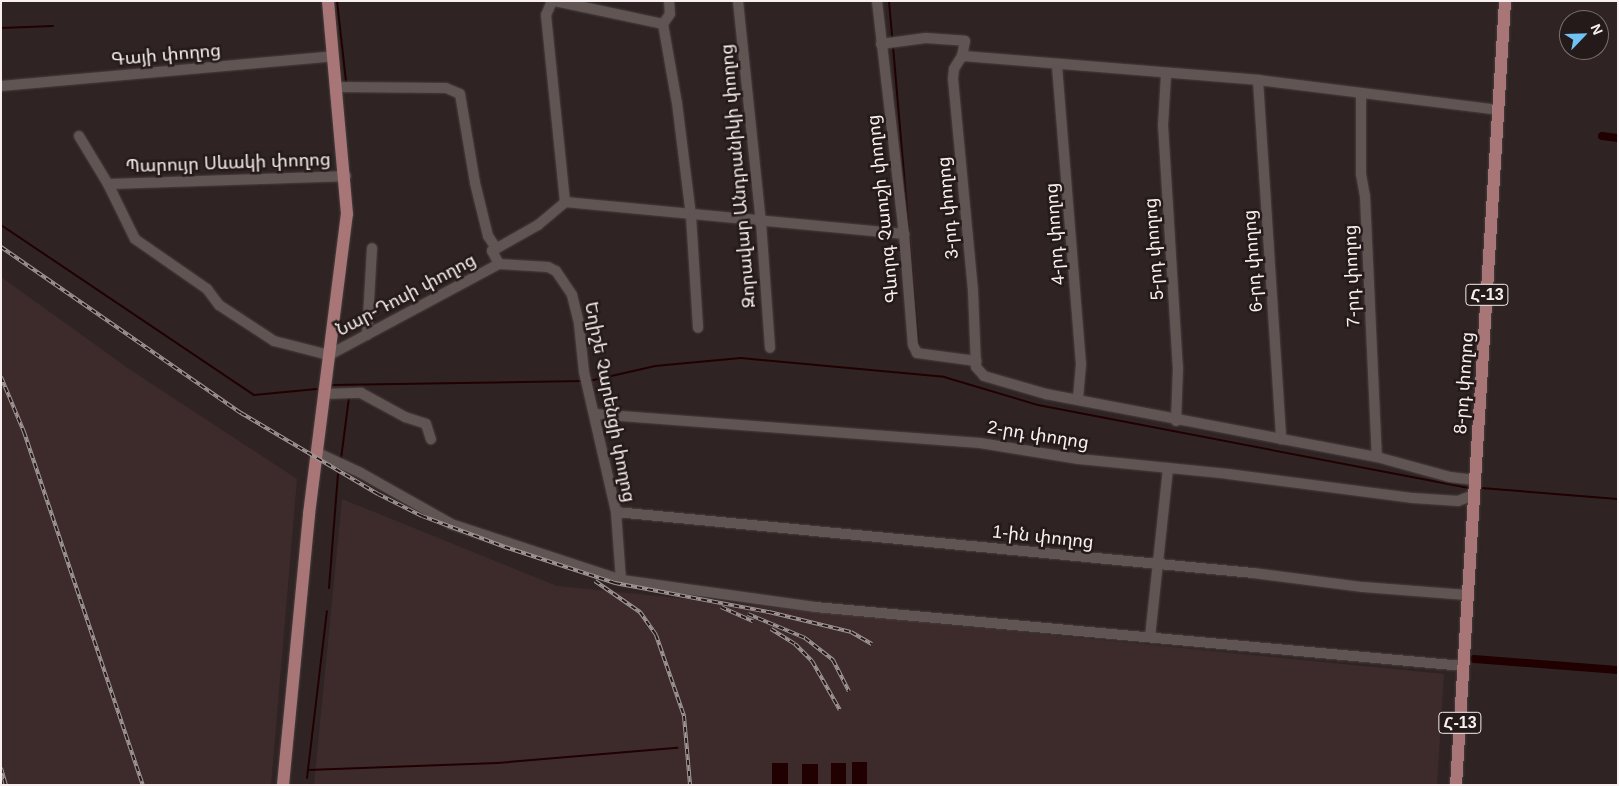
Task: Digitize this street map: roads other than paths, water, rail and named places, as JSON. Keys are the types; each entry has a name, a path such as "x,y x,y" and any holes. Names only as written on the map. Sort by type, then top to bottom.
{"main road":[{"path":"283,785 324,394 347,214 346,176 328,1"},
{"name":"Հ-13","path":"1498,110 1505,1"},
{"name":"8-րդ փողոց","path":"1475,480 1498,110"},
{"name":"Հ-13","path":"1456,785 1475,480"}],"street":[{"path":"565,202 546,15 553,1 663,24"},
{"path":"669,1 670,14 663,24 677,103 691,216 698,328"},
{"name":"Զորավար Անդրանիկի փողոց","path":"738,1 761,222 770,348"},
{"name":"Գևորգ Չաուշի փողոց","path":"877,1 904,234 913,345 917,353 976,361"},
{"path":"881,44 926,38 965,41 962,56 1166,75 1258,80 1361,95 1498,110"},
{"name":"Գայի փողոց","path":"1,86 334,56"},
{"name":"3-րդ փողոց","path":"962,56 955,63 954,79 976,361"},
{"name":"4-րդ փողոց","path":"1057,66 1081,364 1078,400"},
{"name":"5-րդ փողոց","path":"1166,75 1163,125 1178,368 1176,421"},
{"name":"6-րդ փողոց","path":"1258,80 1281,439"},
{"path":"337,87 446,88 460,94 476,183 488,236 496,248"},
{"name":"7-րդ փողոց","path":"1361,95 1361,174 1365,196 1377,457"},
{"name":"Պարույր Սևակի փողոց","path":"79,136 108,184 346,176"},
{"path":"108,184 135,239 208,289 219,305 274,341 329,355"},
{"path":"499,264 492,251 538,225 565,202 691,216 904,234"},
{"path":"367,335 372,248"},
{"name":"Նար-Դոսի փողոց","path":"329,355 499,264"},
{"name":"Եղիշե Չարենցի փողոց","path":"499,264 548,267 564,278 572,295 579,324 584,372 616,512 621,580"},
{"path":"976,361 976,367 993,381 1176,421 1377,457 1450,477 1475,480"},
{"path":"324,394 360,393 405,417 426,424 431,438"},
{"name":"2-րդ փողոց","path":"594,414 980,443 1413,498 1458,501 1474,495"},
{"path":"318,453 361,472 451,524 621,580 815,607 1464,664"},
{"path":"1150,637 1168,468"},
{"name":"1-ին փողոց","path":"616,512 1158,565 1362,588 1468,595"}],"waterway":[{"path":"337,1 346,81"},
{"path":"889,1 892,39"},
{"path":"1,28 53,26"},
{"path":"893,46 919,347"},
{"path":"1602,136 1618,138"},
{"path":"1,225 254,395 317,389"},
{"path":"589,381 655,366 741,358 944,377 1038,405 1469,488"},
{"path":"332,385 582,381"},
{"path":"341,459 349,397"},
{"path":"329,588 338,474"},
{"path":"1481,488 1618,499"},
{"path":"307,778 327,611"},
{"path":"1474,659 1618,670"},
{"path":"308,770 497,763 677,748"}],"railway":[{"path":"1,247 241,413 378,494 422,516 505,547 615,583 769,612 851,632 872,644"},
{"path":"1,377 24,432 143,785"},
{"path":"595,581 640,612 656,635 684,716 690,785"},
{"path":"721,607 753,621"},
{"path":"748,614 805,638 833,660 849,691"},
{"path":"771,629 795,644 812,661 840,710"},
{"path":"1,768 6,785"}]}
